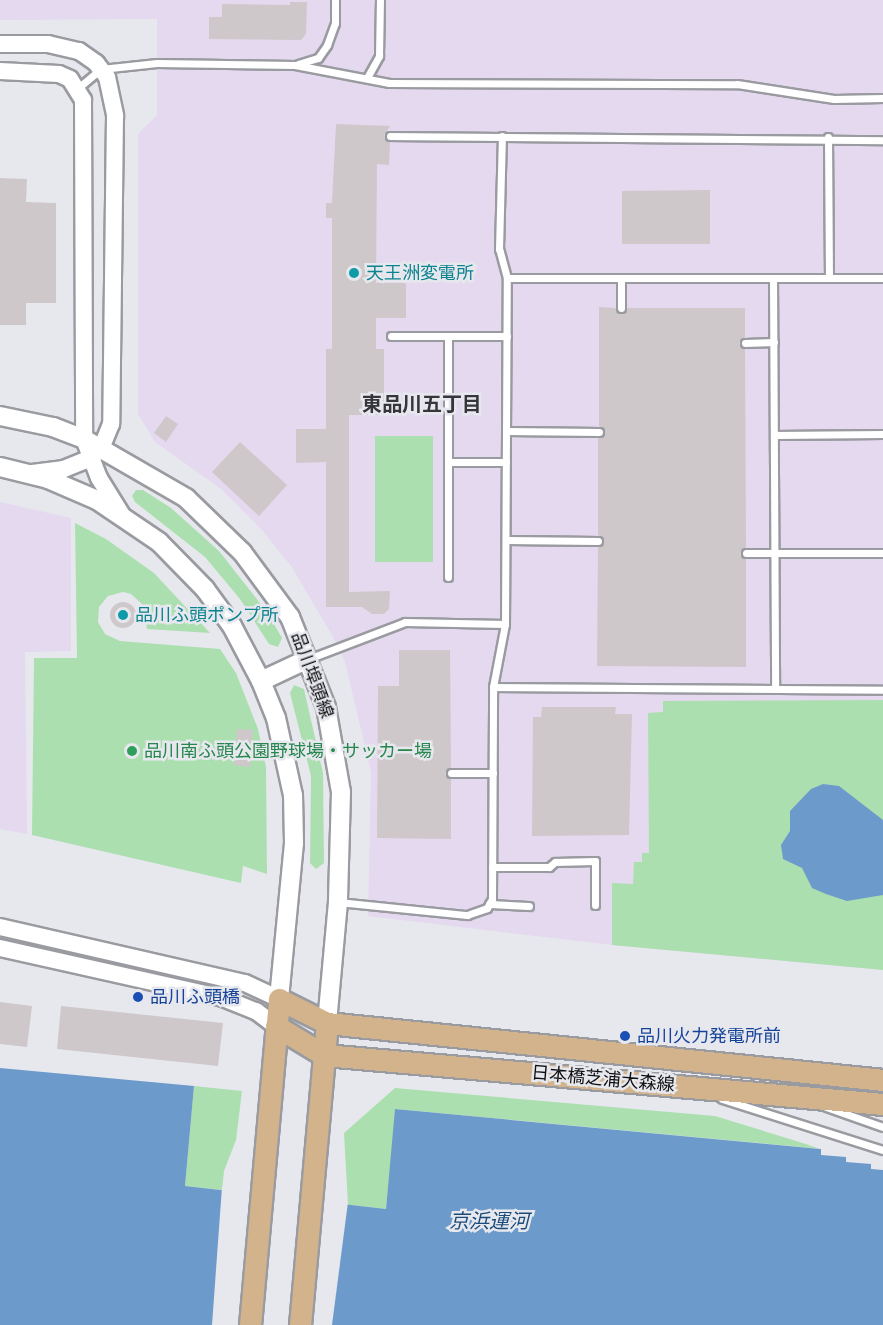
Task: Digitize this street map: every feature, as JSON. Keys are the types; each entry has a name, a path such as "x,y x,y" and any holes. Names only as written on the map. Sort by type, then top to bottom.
{"main road":[{"name":"品川埠頭線","path":"0,416 52,427 84,439 96,453 186,498 215,524 267,582 290,617 308,659 328,718 340,781 338,902 327,1023"},
{"path":"0,467 71,489 122,515 159,542 205,589 232,626 261,681 276,718 293,795 294,843 250,1325"},
{"path":"261,681 308,659"},
{"name":"日本橋芝浦大森線","path":"279,999 327,1023 883,1080"},
{"path":"300,1325 327,1023"},
{"name":"日本橋芝浦大森線","path":"276,1026 324,1056 883,1104"}],"street":[{"path":"0,44 64,46 80,51 100,69 113,95 115,123 111,424 96,453 64,469 44,474 21,472"},
{"path":"0,71 59,74 78,88 85,124 84,439"},
{"path":"96,453 122,515"},
{"path":"0,927 245,983 279,999"},
{"path":"0,948 223,998 256,1011 276,1026"}],"lane":[{"path":"295,64 318,58 327,45 335,23 335,0"},
{"path":"368,76 379,56 380,0"},
{"path":"78,88 100,69 157,63 295,64 368,76 389,83 737,84 834,99 883,98"},
{"path":"390,136 828,137 883,140"},
{"path":"489,904 492,867 493,687 505,624 507,278 499,249 502,136"},
{"path":"828,137 829,278"},
{"path":"507,278 883,279"},
{"path":"621,278 621,308"},
{"path":"773,278 775,689"},
{"path":"391,336 507,336"},
{"path":"448,336 448,577"},
{"path":"745,343 774,342"},
{"path":"506,431 598,432"},
{"path":"774,435 883,434"},
{"path":"448,462 506,462"},
{"path":"506,540 598,541"},
{"path":"746,553 883,553"},
{"path":"308,659 405,622 505,624"},
{"path":"493,687 883,690"},
{"path":"451,773 493,773"},
{"path":"492,867 549,867 555,862 595,861 595,905"},
{"path":"338,902 467,915 489,904 529,906"},
{"path":"680,1086 883,1150"},
{"path":"796,1096 883,1128"}],"shaded area":[{"path":"0,0 883,0 883,970 612,945 368,916 371,772 345,662 332,635 291,566 262,530 221,489 155,442 138,414 138,134 157,115 157,19 0,20"},
{"path":"0,502 71,518 71,651 25,652 27,834 0,829"}],"green space":[{"path":"375,436 433,436 433,562 375,562"},
{"path":"136,490 143,490 171,508 219,551 267,612 282,638 278,647 269,644 240,599 205,557 135,502 132,496"},
{"name":"品川南ふ頭公園野球場・サッカー場","path":"75,523 106,539 154,573 210,633 147,629 143,605 131,594 123,592 108,596 99,607 98,622 105,634 120,641 220,649 236,673 258,729 266,767 267,874 243,866 241,883 32,835 34,658 77,658"},
{"path":"294,685 304,689 323,773 324,863 316,869 310,863 311,776 290,693"},
{"path":"883,700 883,970 612,945 612,883 633,884 634,862 642,862 642,853 649,853 648,713 663,712 663,701"},
{"path":"194,1086 242,1091 236,1140 224,1171 222,1190 185,1186"},
{"path":"395,1088 715,1116 822,1149 396,1109 386,1209 348,1205 344,1133"}],"water":[{"path":"823,784 839,786 883,820 883,895 847,901 826,894 812,888 802,868 783,859 781,845 790,831 790,811 811,789"},
{"name":"京浜運河","path":"0,1068 194,1086 185,1186 386,1209 395,1109 883,1155 883,1325 0,1325"}],"pier":[{"path":"808,1145 883,1152 883,1170 871,1169 871,1164 846,1162 846,1157 821,1155 821,1149"},
{"path":"222,1187 348,1202 332,1325 212,1325"}],"building":[{"path":"290,2 307,2 306,34 301,40 209,39 209,17 222,17 222,4 290,5"},
{"path":"336,124 390,126 384,135 390,142 389,165 377,164 376,283 406,283 406,318 376,318 376,349 384,349 384,415 349,415 349,592 390,591 389,609 384,614 372,614 362,607 326,607 326,462 296,463 296,429 326,429 326,349 332,349 332,218 326,218 326,203 332,203"},
{"path":"0,178 27,179 26,202 56,203 56,303 26,303 26,325 0,325"},
{"path":"710,190 710,244 622,244 622,191"},
{"path":"599,307 615,308 620,314 627,308 745,308 745,337 739,343 745,349 746,547 740,554 746,559 746,667 597,666 598,547 604,540 598,535 598,438 605,431 599,426"},
{"path":"166,416 178,424 166,442 154,433"},
{"path":"240,442 287,485 259,516 212,472"},
{"name":"品川ふ頭ポンプ所","path":"123,602 132,606 136,615 132,624 123,628 114,624 110,615 114,606"},
{"path":"399,650 450,650 451,767 445,774 451,779 451,839 377,838 378,686 399,686"},
{"path":"542,707 616,707 615,714 632,714 629,835 532,836 533,717 541,717"},
{"path":"237,729 253,730 250,767 234,765"},
{"path":"0,1002 32,1006 27,1047 0,1044"},
{"path":"61,1006 223,1023 218,1066 57,1049"}],"place":[{"name":"天王洲変電所","path":"354,273"},
{"name":"品川ふ頭ポンプ所","path":"123,615"},
{"name":"品川南ふ頭公園野球場・サッカー場","path":"132,751"},
{"name":"品川ふ頭橋","path":"138,997"},
{"name":"品川火力発電所前","path":"625,1036"}],"district":[{"name":"東品川五丁目","path":"422,404"}]}
